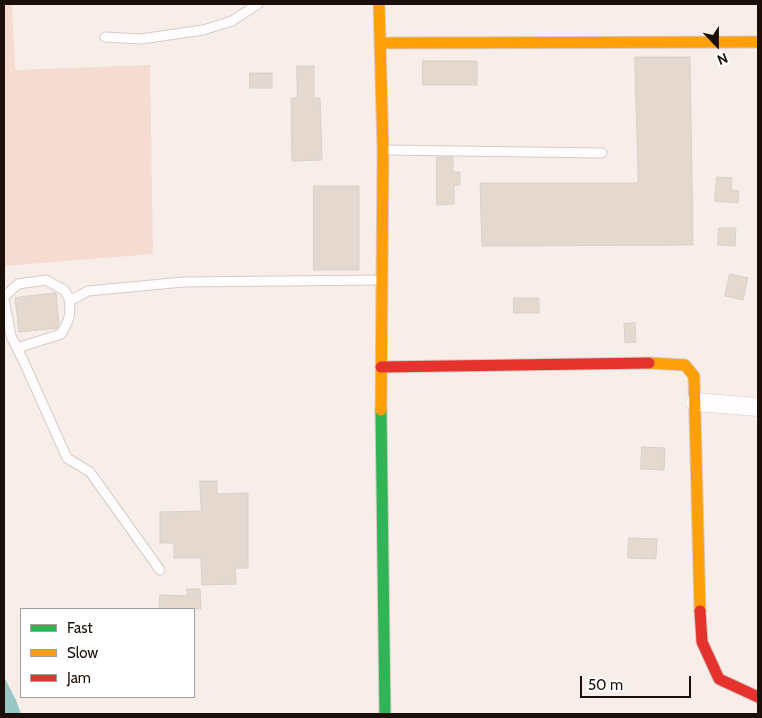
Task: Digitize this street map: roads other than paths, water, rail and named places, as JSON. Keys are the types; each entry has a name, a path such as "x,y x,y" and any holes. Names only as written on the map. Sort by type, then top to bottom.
{"street":[{"path":"379,4 383,150 381,367 385,714"},
{"path":"380,43 758,42"},
{"path":"381,367 666,363 686,365 694,376 698,495 698,571 702,642 720,679 758,697"},
{"path":"695,402 758,408"}],"lane":[{"path":"105,37 141,39 203,30 232,21 258,4"},
{"path":"383,150 602,153"},
{"path":"17,348 62,334 70,320 71,312 64,290 46,280 18,284 4,298 10,336 67,458 90,472 160,570"},
{"path":"68,298 73,299 88,291 183,282 382,280"}],"water":[{"path":"4,677 16,700 21,714 4,714"}]}
